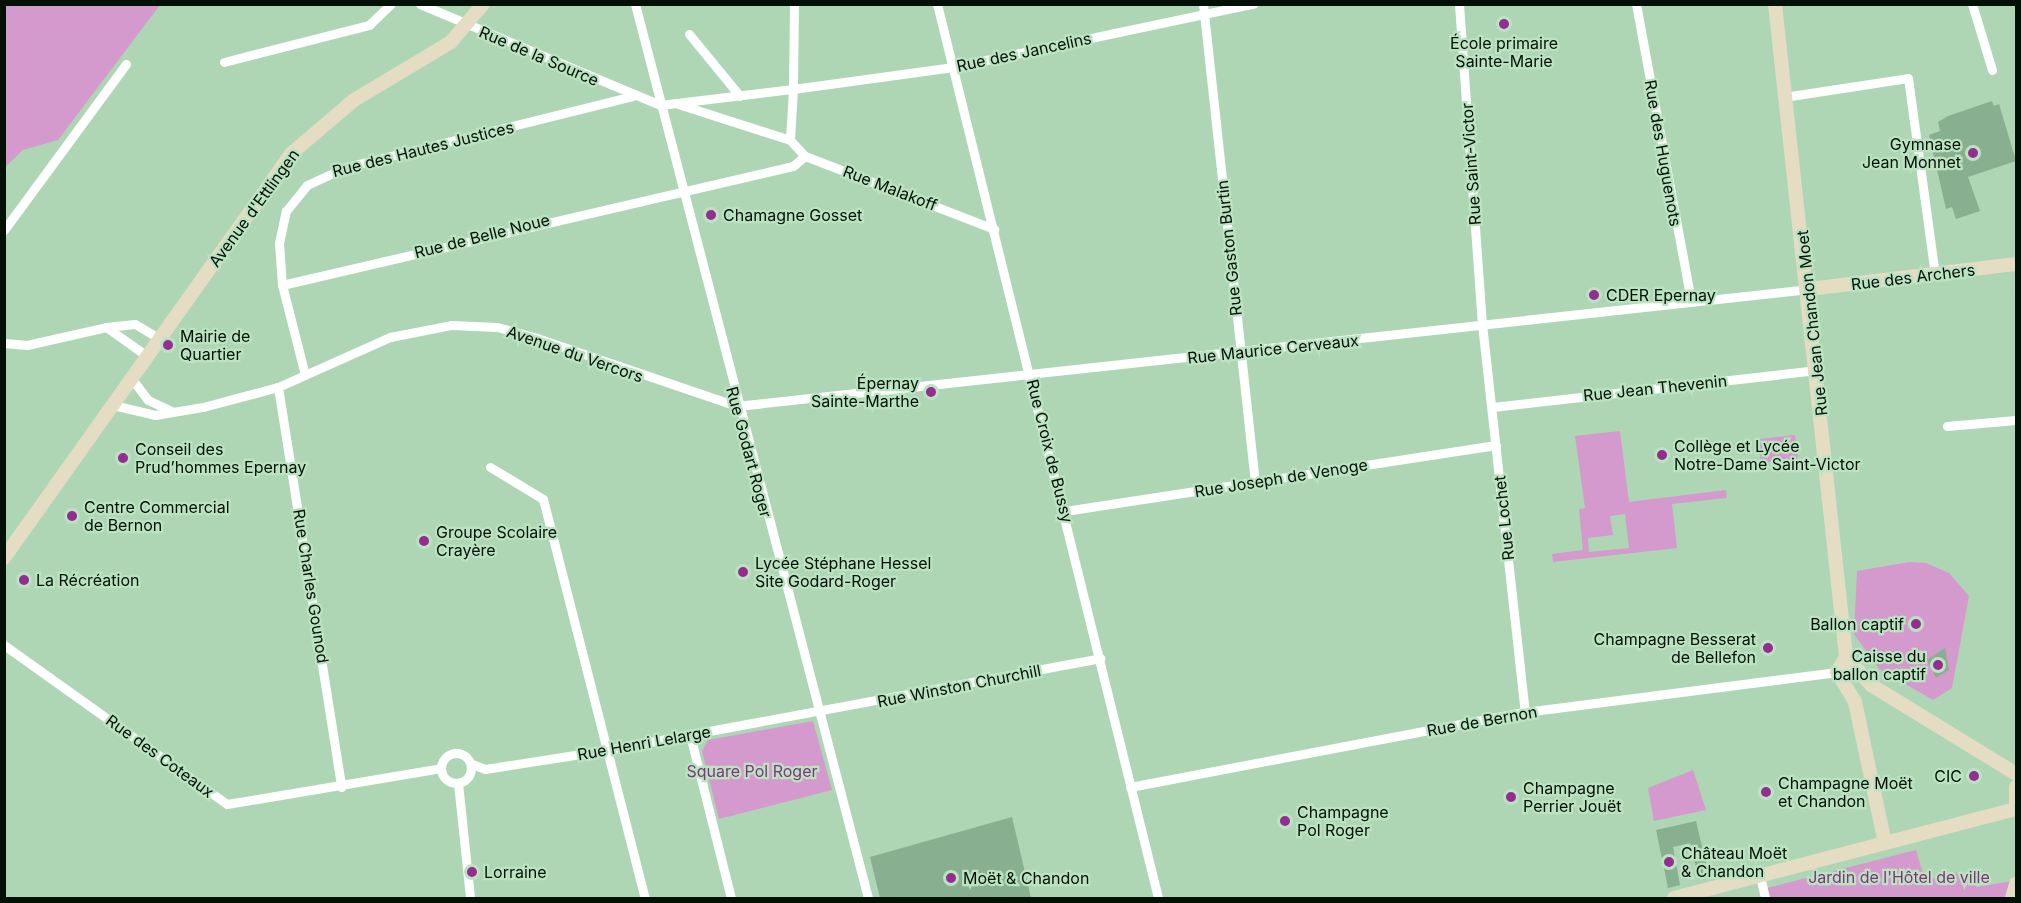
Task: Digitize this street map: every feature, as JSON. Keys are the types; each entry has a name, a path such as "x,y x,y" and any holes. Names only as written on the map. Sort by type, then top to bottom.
{"main road":[{"name":"Avenue d'Ettlingen","path":"4,558 293,152 354,100 451,42 467,26 483,4"},
{"name":"Rue Jean Chandon Moet","path":"1775,4 1784,97 1809,289 1846,657"},
{"name":"Rue des Archers","path":"1809,289 2016,264"},
{"path":"1885,843 1855,702 1837,672 1846,657 1871,685 2016,774"},
{"path":"1855,702 1871,685"},
{"path":"2016,787 2016,803"},
{"path":"1674,898 2016,809"},
{"path":"2012,898 2016,884"}],"street":[{"path":"224,62 369,25 391,4"},
{"name":"Rue de la Source","path":"420,4 632,96 660,105"},
{"name":"Rue Godart Roger","path":"635,4 737,406 868,898"},
{"path":"677,103 790,140 794,4"},
{"name":"Rue Croix de Bussy","path":"937,4 1065,511 1158,898"},
{"name":"Rue Gaston Burtin","path":"1203,4 1255,482"},
{"name":"Rue des Jancelins","path":"660,105 953,68 1253,4"},
{"name":"Rue Saint-Victor","path":"1459,4 1482,324"},
{"name":"Rue des Huguenots","path":"1636,4 1690,301"},
{"path":"1971,4 1992,70"},
{"path":"689,34 740,96"},
{"path":"4,230 126,64"},
{"path":"1784,97 1908,78 1935,274"},
{"name":"Rue des Hautes Justices","path":"305,375 282,285 283,219 299,192 320,175 632,96"},
{"name":"Rue Malakoff","path":"790,140 805,156 994,229"},
{"name":"Rue de Belle Noue","path":"282,285 682,189 793,166 805,156"},
{"name":"Rue Maurice Cerveaux","path":"737,406 1240,353 1809,289"},
{"path":"4,344 27,345 106,327 135,324 160,339"},
{"name":"Rue Lochet","path":"1482,324 1525,712"},
{"name":"Avenue du Vercors","path":"113,405 141,414 172,411 278,387 390,337 432,327 477,326 537,338 737,406"},
{"path":"106,327 147,357"},
{"name":"Rue Jean Thevenin","path":"1493,407 1817,370"},
{"path":"132,379 148,400 172,411"},
{"name":"Rue Charles Gounod","path":"278,387 341,787"},
{"path":"1947,426 2016,420"},
{"name":"Rue Joseph de Venoge","path":"1065,511 1496,445"},
{"path":"490,467 543,499 645,898"},
{"name":"Rue des Coteaux","path":"4,645 227,804 341,787 441,768"},
{"name":"Rue Winston Churchill","path":"817,712 1101,658"},
{"name":"Rue de Bernon","path":"1130,788 1525,712 1837,672"},
{"name":"Rue Henri Lelarge","path":"472,764 485,769 607,750 817,712"},
{"path":"690,735 731,898"},
{"path":"457,752 472,764 470,775 458,783 444,778 441,768 444,759 457,752"},
{"path":"458,783 470,898"},
{"path":"1760,876 1765,898"}],"green space":[{"path":"5,4 160,5 58,140 23,150 5,167"},
{"path":"1620,431 1629,502 1726,490 1727,498 1672,504 1677,548 1553,562 1552,554 1583,550 1579,509 1585,508 1575,436","holes":["1625,514 1629,548 1589,552 1588,538 1613,535 1610,516"]},
{"path":"1795,435 1798,459 1761,463 1759,439"},
{"path":"1909,562 1926,563 1949,573 1969,596 1952,688 1933,700 1879,669 1854,634 1857,571"},
{"name":"Square Pol Roger","path":"813,721 832,790 719,819 702,751 708,740"},
{"path":"1693,770 1706,810 1654,821 1648,788"},
{"name":"Jardin de l'Hôtel de ville","path":"1916,850 1925,880 1959,872 1960,878 1973,875 1976,887 2013,881 2007,898 1770,898 1767,888"}],"building":[{"name":"Gymnase Jean Monnet","path":"1992,101 1994,106 1999,104 2016,161 1968,177 1980,211 1956,219 1952,207 1946,209 1929,135 1940,131 1938,122 1948,116"},
{"name":"Caisse du ballon captif","path":"1945,648 1949,670 1936,678 1927,660"},
{"name":"Moёt & Chandon","path":"1012,817 1031,898 880,898 870,857"},
{"name":"Château Moët & Chandon","path":"1696,821 1709,877 1699,879 1690,843 1673,847 1680,885 1668,888 1656,830"}],"place":[{"name":"École primaire Sainte-Marie","path":"1504,24"},
{"name":"Gymnase Jean Monnet","path":"1973,153"},
{"name":"Chamagne Gosset","path":"711,215"},
{"name":"CDER Epernay","path":"1594,295"},
{"name":"Mairie de Quartier","path":"168,345"},
{"name":"Épernay Sainte-Marthe","path":"931,392"},
{"name":"Collège et Lycée Notre-Dame Saint-Victor","path":"1662,455"},
{"name":"Conseil des Prud’hommes Epernay","path":"123,458"},
{"name":"Centre Commercial de Bernon","path":"72,516"},
{"name":"Groupe Scolaire Crayère","path":"424,541"},
{"name":"Lycée Stéphane Hessel Site Godard-Roger","path":"743,572"},
{"name":"La Récréation","path":"24,580"},
{"name":"Ballon captif","path":"1916,624"},
{"name":"Champagne Besserat de Bellefon","path":"1768,648"},
{"name":"Caisse du ballon captif","path":"1938,665"},
{"name":"CIC","path":"1974,776"},
{"name":"Champagne Moët et Chandon","path":"1766,792"},
{"name":"Champagne Perrier Jouët","path":"1511,797"},
{"name":"Champagne Pol Roger","path":"1285,821"},
{"name":"Château Moët & Chandon","path":"1669,862"},
{"name":"Lorraine","path":"472,872"},
{"name":"Moёt & Chandon","path":"951,878"}]}
